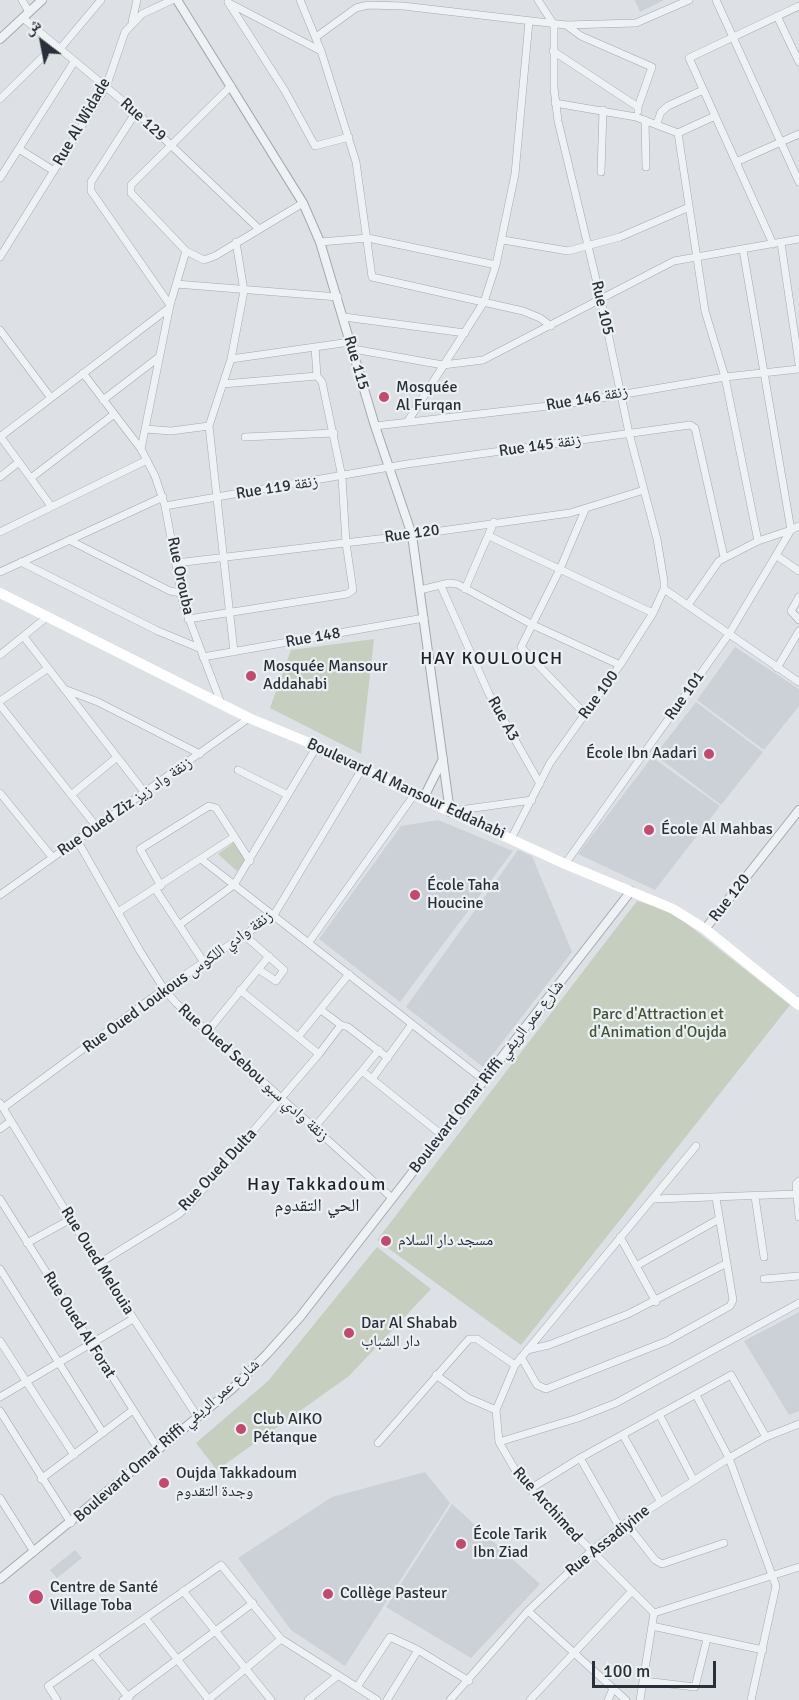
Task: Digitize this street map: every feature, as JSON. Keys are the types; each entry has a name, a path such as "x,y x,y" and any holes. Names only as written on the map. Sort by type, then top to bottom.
{"main road":[{"name":"Boulevard Al Mansour Eddahabi","path":"0,593 249,718 317,746 418,797 565,864 673,909 705,929 799,1005"}],"street":[{"name":"Rue 129","path":"22,0 26,15 57,48 136,112 258,228"},
{"path":"0,39 42,0"},
{"path":"0,99 57,48 101,0"},
{"name":"Rue Al Widade","path":"0,258 106,87 120,43 132,22 137,0"},
{"path":"132,22 172,0"},
{"name":"Rue 115","path":"177,0 303,203 320,242 375,426 412,535 450,812"},
{"path":"300,0 316,37 349,137 360,182 374,278 534,315 551,326"},
{"path":"538,0 554,25"},
{"path":"316,37 356,8 368,4 566,25 636,23 689,0"},
{"path":"716,0 799,182"},
{"path":"226,1 321,51"},
{"path":"226,1 285,91 315,146 349,137"},
{"path":"799,6 690,56 736,162 777,243 799,366"},
{"path":"777,16 799,62"},
{"path":"408,421 484,302 496,265 515,174 529,21"},
{"name":"Rue 105","path":"554,25 555,103 629,433 663,567 664,589"},
{"path":"566,25 581,36 652,68 636,117"},
{"path":"554,51 638,107"},
{"path":"0,178 74,62"},
{"path":"231,86 132,185 130,191 186,251 204,260 303,203"},
{"path":"657,123 664,109 703,90"},
{"path":"555,103 636,117 657,123 678,133"},
{"path":"601,172 603,110"},
{"path":"136,112 92,182 91,191 170,307"},
{"path":"678,133 715,116"},
{"path":"645,120 646,167"},
{"path":"678,133 687,208 708,327 725,377 758,541"},
{"path":"736,162 799,134"},
{"path":"18,149 54,171"},
{"path":"503,240 559,252 620,237 687,208"},
{"path":"320,242 368,238 496,265"},
{"path":"231,359 315,348 352,346 443,365 483,360 674,261 799,238"},
{"path":"234,652 227,611 209,426 231,359 244,291 236,242"},
{"path":"743,250 791,530"},
{"path":"141,449 170,307 186,251"},
{"path":"176,284 338,297"},
{"path":"51,506 0,436 170,307"},
{"path":"344,317 465,333"},
{"path":"0,330 51,398"},
{"path":"188,619 227,611 347,594 352,587 346,543 342,477 322,382 317,376 315,348"},
{"path":"103,400 159,357"},
{"name":"Rue 146 زنقة","path":"375,426 547,406 799,366"},
{"name":"Rue Orouba","path":"83,374 141,449 163,497 188,619 221,703"},
{"path":"223,384 317,376"},
{"path":"32,478 113,415"},
{"name":"Rue 145 زنقة","path":"389,468 690,425 695,428 724,557"},
{"path":"145,429 171,430 209,426"},
{"path":"245,437 334,433"},
{"path":"0,532 147,460"},
{"path":"0,477 19,462"},
{"name":"Rue 119 زنقة","path":"165,506 389,468"},
{"name":"Rue 120","path":"176,562 412,535 585,510 644,490"},
{"path":"0,572 163,497"},
{"path":"585,510 560,569 521,645 523,651 585,714"},
{"path":"465,589 494,522"},
{"path":"688,605 715,564 724,557 799,526"},
{"name":"Rue 101","path":"565,864 729,634 791,530"},
{"path":"489,536 653,613"},
{"path":"69,540 170,591 181,593"},
{"path":"777,556 799,571"},
{"path":"21,561 158,631 199,648"},
{"path":"420,590 453,583 533,625 620,666"},
{"name":"Rue A3","path":"441,586 489,694 540,784"},
{"path":"664,589 799,682"},
{"name":"Rue 100","path":"511,839 555,756 620,666 653,613 664,589"},
{"path":"799,597 791,611 799,620"},
{"path":"0,656 47,617"},
{"name":"Rue 148","path":"203,657 424,618"},
{"path":"777,668 799,631"},
{"path":"24,637 145,792"},
{"path":"47,669 0,703 96,826"},
{"path":"64,689 98,702 200,754"},
{"name":"Rue Oued Ziz زنقة واد زيز","path":"0,895 249,718"},
{"path":"179,925 234,885 317,746"},
{"path":"71,795 117,758"},
{"path":"309,942 418,797 443,759"},
{"name":"Rue Oued Loukous زنقة وادي اللكوس","path":"1,1105 204,961 274,915 362,769"},
{"path":"238,770 288,795"},
{"path":"0,793 52,857"},
{"path":"450,812 532,800"},
{"path":"204,961 179,925 140,853 141,848 209,806 216,808 250,861"},
{"name":"Rue 120","path":"705,929 799,810"},
{"path":"118,912 159,888 234,837"},
{"name":"Rue Oued Sebou زنقة وادي سبو","path":"77,840 164,989 280,1100 392,1198"},
{"path":"201,859 485,1081"},
{"name":"Boulevard Omar Riffi شارع عمر الريفي","path":"0,1579 71,1523 251,1371 291,1328 631,891"},
{"path":"243,934 284,970 276,981 258,969"},
{"path":"207,1032 269,956"},
{"path":"298,1037 349,974"},
{"path":"240,990 319,1054"},
{"path":"321,1010 341,1025 348,1027 388,1058"},
{"path":"372,1079 412,1024"},
{"name":"Rue Oued Dulta","path":"98,1264 179,1214 193,1202 341,1025"},
{"path":"314,1129 379,1050"},
{"path":"362,1071 442,1135"},
{"name":"Rue Oued Melouia","path":"1,1105 98,1264 197,1416"},
{"path":"0,1129 11,1121"},
{"path":"696,1146 515,1365 496,1410 499,1442 578,1418 616,1403 799,1303"},
{"path":"799,1181 796,1185 799,1217"},
{"path":"654,1199 796,1194"},
{"path":"755,1197 764,1257"},
{"path":"521,1356 537,1385 546,1389 667,1341 733,1304 716,1198"},
{"name":"Rue Oued Al Forat","path":"0,1199 158,1449"},
{"path":"27,1243 71,1219"},
{"path":"636,1266 719,1219"},
{"path":"620,1237 656,1302"},
{"path":"527,1350 549,1345 656,1302 727,1263"},
{"path":"0,1269 103,1432"},
{"path":"764,1279 799,1276"},
{"path":"0,1397 133,1319"},
{"path":"378,1443 465,1342 473,1338 515,1365"},
{"path":"0,1341 74,1455"},
{"path":"435,1375 468,1398 496,1410"},
{"path":"530,1489 580,1458 730,1376 766,1437"},
{"path":"696,1395 729,1458 774,1575 776,1594 752,1700"},
{"path":"41,1479 133,1410"},
{"path":"0,1411 71,1523"},
{"path":"659,1414 693,1479"},
{"name":"Rue Assadiyine","path":"454,1699 528,1611 590,1552 623,1526 693,1479 766,1437 799,1424"},
{"path":"623,1434 660,1501"},
{"name":"Rue Archimed","path":"499,1442 512,1468 530,1489 590,1552 654,1613"},
{"path":"580,1458 623,1526 655,1560 662,1564 724,1543"},
{"path":"0,1498 34,1552"},
{"path":"57,1700 48,1686 88,1657 95,1656 221,1564 281,1639 377,1700"},
{"path":"640,1700 654,1613 799,1567"},
{"path":"183,1591 271,1700"},
{"path":"530,1700 632,1591"},
{"path":"95,1656 127,1699 177,1658 253,1603"},
{"path":"528,1611 626,1700"},
{"path":"145,1618 208,1700 281,1639"},
{"path":"652,1626 703,1635 707,1639 763,1650"},
{"path":"357,1687 390,1637 418,1650 469,1681"},
{"path":"644,1681 695,1687 707,1639"},
{"path":"387,1700 418,1650"},
{"path":"308,1700 338,1676"},
{"path":"608,1700 613,1689"}],"shaded area":[{"path":"635,0 664,0 640,12"},
{"path":"735,647 799,689 799,706 764,750 697,700"},
{"name":"École Ibn Aadari","path":"696,702 763,752 721,805 655,755"},
{"name":"École Al Mahbas","path":"652,757 720,806 655,890 578,854"},
{"name":"École Taha Houcine","path":"438,820 513,851 400,1002 319,939 401,826"},
{"path":"518,850 532,856 572,952 483,1067 406,1007"},
{"path":"799,1312 799,1411 789,1415 744,1341"},
{"name":"Collège Pasteur","path":"425,1472 450,1503 345,1666 291,1630 238,1558 332,1497"},
{"name":"École Tarik Ibn Ziad","path":"452,1504 540,1584 471,1658 386,1607"},
{"path":"75,1550 82,1558 57,1578 50,1570"}],"green space":[{"path":"374,639 361,754 270,708 291,650"},
{"path":"236,841 246,859 237,871 218,854"},
{"name":"Parc d'Attraction et d'Animation d'Oujda","path":"637,901 672,912 790,1005 521,1345 377,1240"},
{"name":"Dar Al Shabab دار الشباب","path":"377,1247 431,1289 349,1376 217,1470 196,1443 268,1381"}],"place":[{"name":"Mosquée Al Furqan","path":"384,397"},
{"name":"Mosquée Mansour Addahabi","path":"251,676"},
{"name":"École Ibn Aadari","path":"709,754"},
{"name":"École Al Mahbas","path":"649,830"},
{"name":"École Taha Houcine","path":"415,895"},
{"name":"مسجد دار السلام","path":"386,1241"},
{"name":"Dar Al Shabab دار الشباب","path":"349,1333"},
{"name":"Club AIKO Pétanque","path":"241,1429"},
{"name":"Oujda Takkadoum وجدة التقدوم","path":"164,1483"},
{"name":"École Tarik Ibn Ziad","path":"461,1544"},
{"name":"Collège Pasteur","path":"328,1594"},
{"name":"Centre de Santé Village Toba","path":"36,1597"}],"district":[{"name":"HAY KOULOUCH","path":"492,659"},
{"name":"Hay Takkadoum الحي التقدوم","path":"317,1195"}]}
